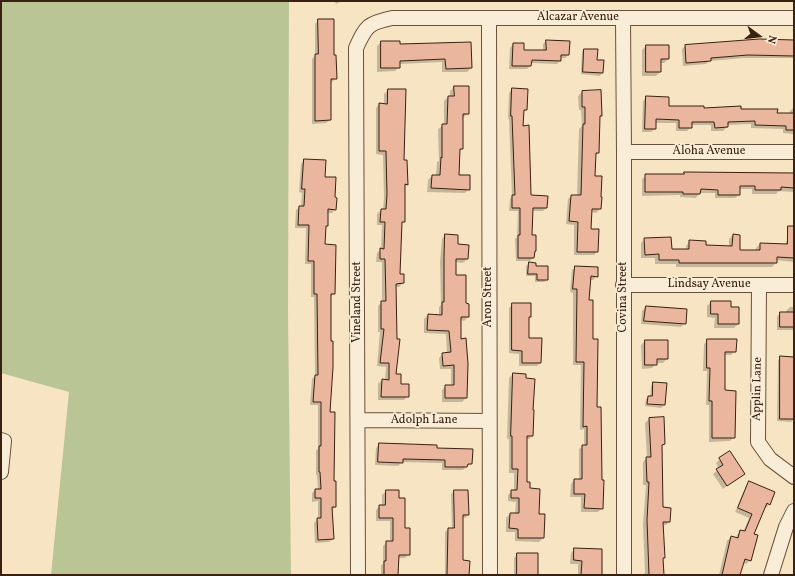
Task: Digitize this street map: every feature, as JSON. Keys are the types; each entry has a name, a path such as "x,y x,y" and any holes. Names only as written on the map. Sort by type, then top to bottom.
{"street":[{"name":"Alcazar Avenue","path":"364,30 377,21 392,18 794,18"},
{"name":"Aron Street","path":"489,18 490,575"},
{"name":"Covina Street","path":"623,19 624,575"},
{"name":"Vineland Street","path":"358,575 356,48 364,30"},
{"name":"Aloha Avenue","path":"624,152 794,152"},
{"name":"Lindsay Avenue","path":"623,285 794,285"},
{"name":"Applin Lane","path":"759,286 758,442 770,459 794,477"},
{"name":"Adolph Lane","path":"358,420 489,421"},
{"path":"1,472 3,440"},
{"path":"771,575 786,526 794,511"}],"green space":[{"path":"1,1 289,1 288,313 291,575 51,575 69,392 1,373"}],"building":[{"path":"318,19 334,19 334,55 336,55 337,79 331,79 331,120 315,121 315,54 318,54"},
{"path":"760,39 794,40 794,56 748,55 711,58 711,61 686,63 685,45"},
{"path":"546,40 570,41 569,55 561,55 561,61 532,60 531,66 512,66 513,43 524,43 524,50 546,50"},
{"path":"381,41 400,41 400,44 471,42 472,68 446,69 445,59 400,61 400,68 381,68"},
{"path":"646,45 669,45 669,59 661,59 661,72 646,72"},
{"path":"584,49 598,49 597,60 604,60 603,73 583,72"},
{"path":"454,86 469,86 469,114 463,114 463,149 460,149 459,175 470,175 470,190 431,188 432,175 440,175 441,157 442,158 442,124 447,124 448,96 454,96"},
{"path":"512,88 528,89 527,110 524,110 523,126 529,125 531,195 548,196 547,208 533,208 532,235 536,235 536,251 534,258 518,258 520,208 512,208 512,195 515,195 511,116"},
{"path":"388,89 406,89 404,160 407,160 408,185 405,184 405,222 402,222 400,274 404,274 404,283 396,284 397,339 400,339 396,374 401,374 401,384 409,384 409,397 381,397 382,379 389,380 389,363 380,363 384,329 381,329 381,301 386,301 385,259 380,259 380,248 384,249 385,222 380,222 381,209 386,209 387,194 386,151 379,151 379,103 387,104"},
{"path":"601,90 602,116 600,116 599,153 596,153 595,176 602,176 602,197 601,209 592,209 591,229 599,229 598,252 577,252 578,222 569,221 571,195 581,195 583,124 585,124 585,107 582,107 582,91"},
{"path":"646,96 669,97 669,106 704,106 704,108 741,106 741,109 778,109 777,113 794,113 794,130 786,130 786,126 755,125 755,121 728,122 728,127 715,128 714,122 692,122 692,128 679,128 679,120 656,119 656,129 645,129"},
{"path":"304,159 326,160 325,177 336,177 335,197 337,198 336,210 328,209 328,226 326,226 325,244 336,245 335,294 331,294 331,341 333,341 333,367 330,412 335,412 334,481 336,481 336,507 332,507 334,539 318,540 317,518 321,518 321,498 315,498 315,489 321,489 319,472 319,446 321,446 321,402 313,402 315,375 318,375 317,294 314,294 314,261 308,261 309,225 298,225 299,206 304,206 305,189 302,189"},
{"path":"684,172 794,173 794,188 781,187 781,190 755,190 755,186 740,186 740,195 718,195 718,190 701,189 700,194 683,194 683,192 645,192 645,174 684,174"},
{"path":"788,226 794,226 794,258 777,257 777,263 679,263 679,260 659,260 659,254 645,255 644,238 671,237 672,249 689,249 689,240 706,241 706,245 732,246 733,234 740,235 740,250 760,250 760,243 787,244"},
{"path":"445,234 458,235 458,244 469,245 468,259 456,259 456,275 466,275 466,303 469,304 469,317 461,317 461,339 466,338 468,364 467,398 445,398 445,385 454,385 454,365 443,366 442,353 451,352 449,331 427,330 428,314 442,315 442,302 444,302"},
{"path":"529,262 536,263 536,266 548,266 548,280 537,280 537,274 528,274"},
{"path":"575,266 598,267 598,277 591,276 589,300 593,300 593,339 598,339 597,407 601,407 602,480 604,480 603,509 584,508 585,494 574,494 574,479 582,479 582,445 587,445 587,426 583,427 584,362 576,362 577,289 573,289"},
{"path":"711,301 731,301 731,307 739,307 739,324 718,324 718,314 711,314"},
{"path":"512,303 531,303 529,338 542,338 541,363 522,363 522,351 512,350"},
{"path":"646,306 687,309 686,324 644,321"},
{"path":"780,312 794,312 794,327 780,327"},
{"path":"707,339 737,339 736,352 725,352 725,390 736,391 735,438 712,438 712,401 709,401 710,368 707,368"},
{"path":"645,340 668,340 668,359 657,359 657,365 645,365"},
{"path":"780,356 794,357 794,419 780,419"},
{"path":"513,373 526,374 526,378 535,379 533,436 527,436 527,482 530,482 530,488 540,489 539,514 545,514 544,538 518,538 518,529 509,528 510,513 519,513 519,498 511,498 511,490 517,490 518,469 512,469 511,436"},
{"path":"653,382 667,383 665,405 647,404 648,396 652,396"},
{"path":"664,417 665,444 662,445 663,507 671,508 670,522 663,522 665,558 663,558 664,575 649,575 647,520 649,482 647,482 646,457 651,457 649,418"},
{"path":"379,443 437,445 437,448 473,449 472,464 468,464 467,467 445,467 445,460 403,459 403,463 378,462"},
{"path":"730,451 745,474 727,486 716,469 723,465 719,458"},
{"path":"749,481 775,492 770,505 767,503 754,534 758,535 751,561 745,559 740,575 722,575 731,536 738,538 740,530 745,531 752,514 738,508"},
{"path":"386,490 399,490 399,498 405,498 405,528 410,528 410,555 399,555 398,575 384,575 386,541 393,541 393,518 379,518 379,505 385,505"},
{"path":"454,490 468,490 469,515 463,515 463,560 470,561 469,575 447,575 448,528 454,528"},
{"path":"574,548 602,549 602,575 581,575 582,561 574,560"},
{"path":"517,553 538,553 538,575 517,575"}]}
